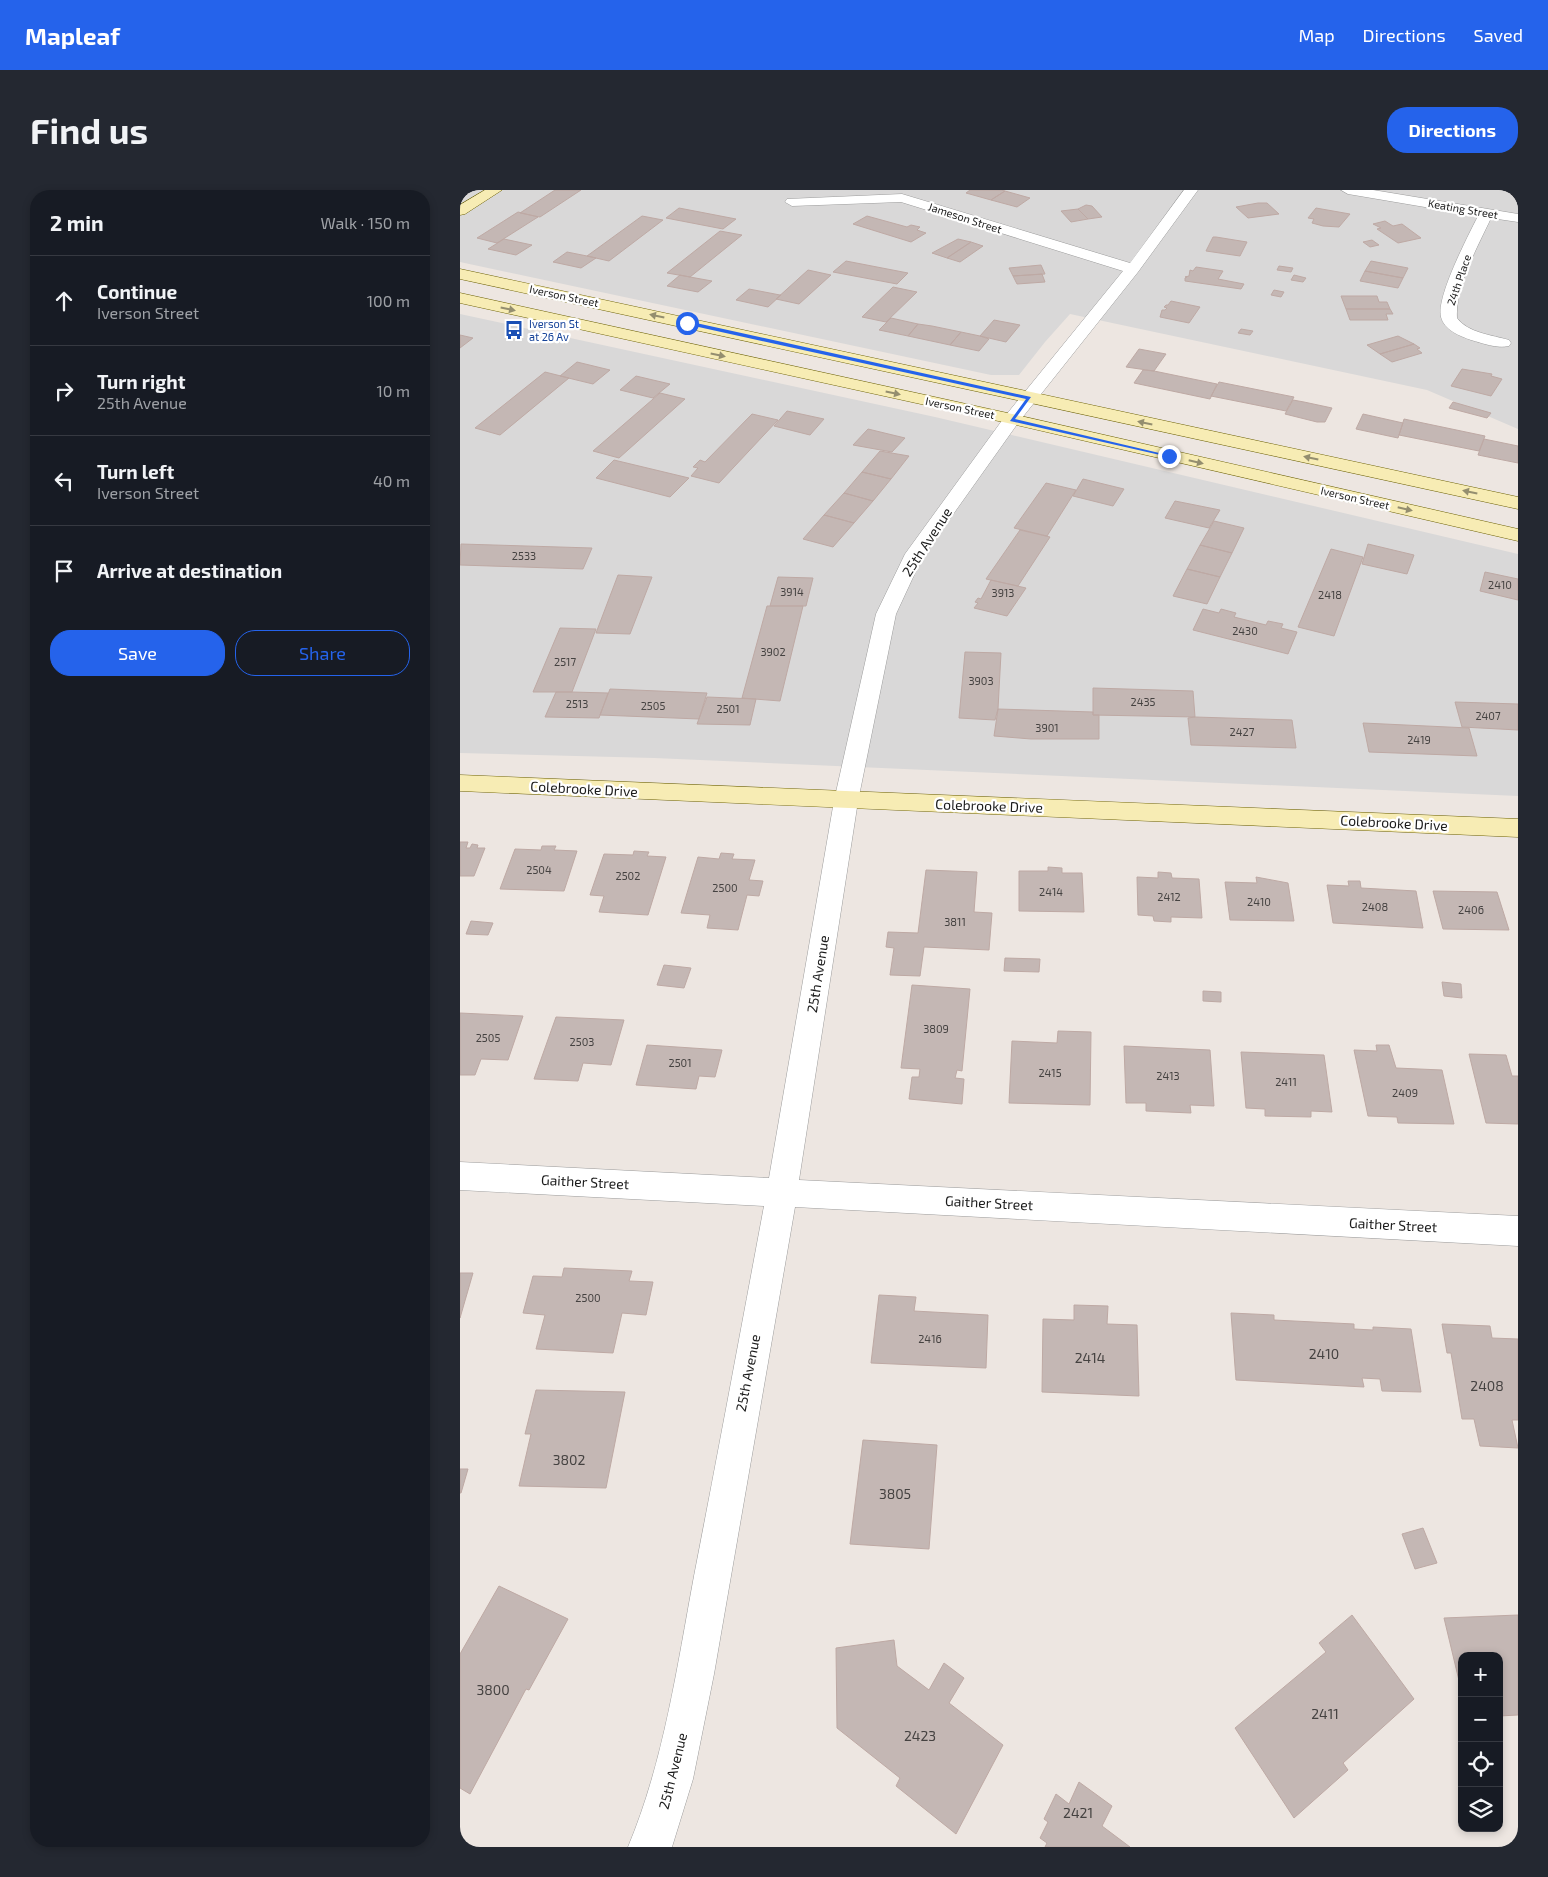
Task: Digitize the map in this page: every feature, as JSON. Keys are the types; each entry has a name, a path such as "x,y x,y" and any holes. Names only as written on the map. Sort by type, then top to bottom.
{"main road":[{"path":"460,211 494,190"},
{"name":"Iverson Street","path":"460,274 1518,503"},
{"name":"Iverson Street","path":"460,298 1012,420 1518,535"},
{"name":"Colebrooke Drive","path":"460,783 846,801 1518,828"}],"street":[{"name":"25th Avenue","path":"655,1845 673,1779 695,1674 782,1192 846,801 886,614 912,558 1012,420 1133,269 1191,190"},
{"name":"Keating Street","path":"1348,190 1518,218"},
{"path":"1433,204 1440,190"},
{"name":"Jameson Street","path":"792,202 906,194 1133,269"},
{"name":"24th Place","path":"1486,213 1462,268 1449,306 1449,318 1453,324 1466,332 1503,343"},
{"name":"Gaither Street","path":"460,1176 1518,1232"}],"shaded area":[{"path":"460,190 1518,190 1518,429 1427,390 1070,314 1019,375 991,375 460,262"},
{"path":"460,314 935,417 1518,554 1518,796 654,758 460,753"}],"building":[{"path":"555,190 581,190 540,217 520,213"},
{"path":"970,190 1005,191 991,200 966,193"},
{"path":"1005,191 1030,198 1017,207 991,200"},
{"path":"1267,203 1279,214 1248,218 1236,207"},
{"path":"1086,205 1092,206 1102,217 1088,219 1078,209"},
{"path":"679,208 736,219 723,229 666,218"},
{"path":"1316,208 1350,214 1339,227 1323,226 1312,223 1314,219 1308,218"},
{"path":"1078,209 1088,219 1071,222 1061,211"},
{"path":"518,212 538,217 497,243 477,238"},
{"path":"642,216 663,220 609,261 587,256"},
{"path":"867,216 907,227 911,225 920,227 917,230 926,233 911,242 853,224"},
{"path":"1385,221 1393,226 1402,224 1421,238 1398,243 1377,229 1381,228 1373,224"},
{"path":"720,231 742,235 690,277 667,273"},
{"path":"1213,237 1247,242 1240,256 1206,251"},
{"path":"504,239 532,245 516,255 488,249"},
{"path":"958,239 971,242 947,258 932,253"},
{"path":"1372,240 1379,245 1370,247 1363,242"},
{"path":"971,242 983,246 960,262 947,258"},
{"path":"567,252 596,258 581,268 553,262"},
{"path":"846,261 908,273 897,284 833,272"},
{"path":"1371,261 1408,268 1403,278 1365,271"},
{"path":"1041,265 1045,274 1013,276 1009,268"},
{"path":"1279,266 1293,268 1291,272 1277,270"},
{"path":"1196,267 1223,271 1218,279 1244,284 1241,289 1185,281 1187,277 1185,277 1189,276 1190,270 1193,271"},
{"path":"808,270 831,275 799,304 776,299"},
{"path":"1365,271 1403,278 1398,288 1360,281"},
{"path":"1042,274 1045,282 1017,284 1013,276"},
{"path":"680,275 712,281 698,292 667,286"},
{"path":"1294,275 1306,278 1303,282 1291,280"},
{"path":"893,287 917,292 886,322 862,317"},
{"path":"749,289 781,295 768,307 736,300"},
{"path":"1274,290 1284,292 1281,297 1271,295"},
{"path":"1341,296 1377,296 1379,302 1387,302 1390,309 1346,309"},
{"path":"1171,301 1200,307 1189,323 1160,317 1162,310 1167,308 1164,307"},
{"path":"1346,309 1390,309 1393,314 1386,314 1388,320 1350,320"},
{"path":"891,318 918,324 908,336 879,330"},
{"path":"994,320 1020,325 1006,342 980,336"},
{"path":"918,324 961,332 950,345 908,336"},
{"path":"1241,329 1253,331 1250,335 1238,333"},
{"path":"961,332 989,339 979,351 950,345"},
{"path":"460,335 473,338 460,348"},
{"path":"1398,336 1414,344 1380,354 1367,345"},
{"path":"1414,344 1420,348 1417,349 1422,353 1392,362 1380,354"},
{"path":"1139,349 1166,354 1154,371 1126,367"},
{"path":"577,362 610,370 593,384 560,376"},
{"path":"1462,369 1492,374 1491,376 1502,379 1491,396 1451,386"},
{"path":"1143,370 1217,384 1210,399 1134,383"},
{"path":"545,372 569,378 500,435 475,428"},
{"path":"636,376 670,384 653,398 620,390"},
{"path":"1219,382 1294,397 1286,411 1211,396"},
{"path":"660,393 685,399 619,458 593,451"},
{"path":"1293,400 1332,408 1325,422 1317,422 1285,414"},
{"path":"1453,402 1491,413 1487,418 1449,408"},
{"path":"787,411 824,419 810,435 774,426"},
{"path":"752,414 778,420 719,483 691,476 698,468 693,467 700,460 705,462"},
{"path":"1363,414 1403,423 1398,438 1356,429"},
{"path":"1404,419 1485,436 1479,451 1399,435"},
{"path":"868,429 905,438 892,452 853,445"},
{"path":"1484,439 1518,446 1518,463 1478,455"},
{"path":"880,451 909,456 891,479 862,472"},
{"path":"614,460 689,478 670,497 596,478"},
{"path":"862,472 891,479 873,501 844,493"},
{"path":"1083,479 1124,489 1113,506 1073,496"},
{"path":"1046,483 1076,490 1047,536 1014,528"},
{"path":"844,493 873,501 854,523 824,515"},
{"path":"1175,501 1220,510 1209,528 1165,518"},
{"path":"824,515 854,523 833,547 803,539"},
{"path":"1214,521 1244,528 1232,553 1200,545"},
{"path":"1020,530 1050,537 1018,586 986,579"},
{"path":"461,544 592,548 583,569 460,565"},
{"path":"1368,544 1414,555 1407,574 1362,564"},
{"path":"1200,545 1232,553 1220,577 1187,569"},
{"path":"1331,549 1363,557 1334,636 1298,627"},
{"path":"1187,569 1220,577 1207,604 1173,596"},
{"path":"1485,572 1518,579 1518,600 1480,591"},
{"path":"618,575 652,577 630,634 596,633"},
{"path":"778,577 813,578 806,606 770,606"},
{"path":"991,580 1026,588 1007,616 974,608 978,603 975,602 978,598 981,599"},
{"path":"767,606 803,606 780,701 742,698"},
{"path":"1203,609 1219,613 1221,609 1236,613 1234,617 1266,625 1268,621 1283,624 1281,628 1297,632 1288,654 1193,630"},
{"path":"560,628 596,629 572,692 533,692"},
{"path":"965,652 1001,653 998,709 995,720 959,718"},
{"path":"1093,688 1193,691 1195,717 1093,715"},
{"path":"610,689 707,693 699,719 600,715"},
{"path":"556,692 608,693 599,718 545,717"},
{"path":"707,697 756,699 750,725 697,724"},
{"path":"1455,702 1518,704 1518,730 1462,727"},
{"path":"998,709 1093,712 1093,715 1099,715 1099,739 1031,739 994,736"},
{"path":"1188,718 1292,720 1296,748 1191,745"},
{"path":"1363,723 1469,728 1477,756 1369,752"},
{"path":"460,842 468,842 466,848 470,848 472,844 478,845 477,848 485,848 474,876 460,876"},
{"path":"542,846 556,846 554,850 577,851 564,891 500,889 515,849 541,850"},
{"path":"634,851 649,852 647,856 666,857 648,915 599,912 604,896 590,895 604,854 633,855"},
{"path":"721,853 734,854 732,859 755,860 749,880 763,881 759,896 747,895 738,930 707,928 710,915 681,913 698,857 719,859"},
{"path":"1048,867 1062,868 1062,873 1082,873 1084,912 1019,911 1019,871 1048,871"},
{"path":"926,870 977,872 974,912 992,913 989,950 924,947 920,976 890,975 894,948 886,947 888,932 918,933"},
{"path":"1158,872 1171,873 1172,878 1199,879 1202,918 1171,917 1171,922 1154,921 1153,916 1138,915 1137,877 1158,878"},
{"path":"1256,877 1288,883 1294,921 1230,920 1225,882 1257,883"},
{"path":"1348,881 1360,881 1361,888 1416,891 1423,928 1333,923 1327,885 1349,886"},
{"path":"1433,891 1497,892 1509,930 1443,929"},
{"path":"471,921 493,923 488,935 466,934"},
{"path":"1005,958 1040,959 1039,972 1004,971"},
{"path":"664,965 691,968 684,988 657,985"},
{"path":"1442,982 1461,984 1462,998 1444,996"},
{"path":"912,985 970,989 962,1071 957,1070 955,1078 964,1079 962,1104 909,1099 912,1077 919,1077 920,1069 901,1068"},
{"path":"1203,991 1221,992 1221,1002 1203,1001"},
{"path":"460,1013 523,1016 508,1060 481,1059 475,1075 460,1075"},
{"path":"556,1017 624,1020 611,1065 583,1063 578,1081 534,1079"},
{"path":"1058,1031 1091,1032 1090,1105 1009,1103 1012,1041 1057,1043"},
{"path":"647,1045 722,1050 715,1077 699,1076 696,1089 636,1085"},
{"path":"1376,1045 1389,1045 1396,1068 1442,1070 1454,1124 1398,1123 1397,1117 1368,1116 1354,1050 1377,1051"},
{"path":"1124,1046 1210,1050 1214,1106 1190,1105 1191,1113 1146,1111 1146,1103 1126,1103"},
{"path":"1241,1052 1324,1055 1332,1112 1311,1111 1311,1117 1265,1116 1265,1109 1246,1108"},
{"path":"1469,1054 1506,1055 1512,1076 1518,1076 1518,1124 1486,1123"},
{"path":"564,1268 632,1271 629,1281 653,1282 646,1315 622,1313 613,1353 536,1349 545,1315 523,1313 533,1276 562,1277"},
{"path":"460,1273 473,1273 460,1318"},
{"path":"879,1295 916,1297 914,1311 988,1315 986,1368 871,1363"},
{"path":"1074,1305 1108,1306 1107,1324 1137,1325 1139,1396 1042,1392 1043,1319 1074,1320"},
{"path":"1231,1313 1274,1315 1274,1320 1354,1324 1354,1329 1373,1330 1373,1327 1411,1329 1421,1392 1382,1391 1380,1379 1362,1378 1364,1387 1236,1380"},
{"path":"1442,1324 1490,1326 1492,1338 1518,1339 1518,1420 1512,1420 1518,1448 1480,1446 1474,1419 1462,1419 1451,1353 1447,1353"},
{"path":"536,1390 625,1392 606,1488 519,1486 531,1434 525,1434"},
{"path":"863,1440 937,1445 929,1549 850,1544"},
{"path":"460,1469 468,1469 461,1493 460,1493"},
{"path":"1423,1528 1437,1563 1415,1569 1402,1534"},
{"path":"499,1586 568,1619 529,1690 526,1689 470,1794 460,1788 460,1654"},
{"path":"1352,1615 1414,1699 1343,1763 1348,1770 1294,1818 1235,1728 1326,1652 1319,1643"},
{"path":"1518,1615 1518,1715 1503,1716 1503,1652 1458,1652 1458,1676 1444,1618"},
{"path":"894,1640 897,1666 929,1690 944,1663 964,1678 949,1703 1003,1745 956,1834 896,1786 900,1778 837,1728 836,1648"},
{"path":"1079,1782 1112,1806 1102,1826 1130,1847 1045,1847 1047,1843 1040,1838 1048,1822 1044,1819 1056,1794 1069,1804"}],"place":[{"name":"Iverson St at 26 Av","path":"514,330"}],"route":[{"path":"687,323 1030,398 1012,420 1169,456"}]}
